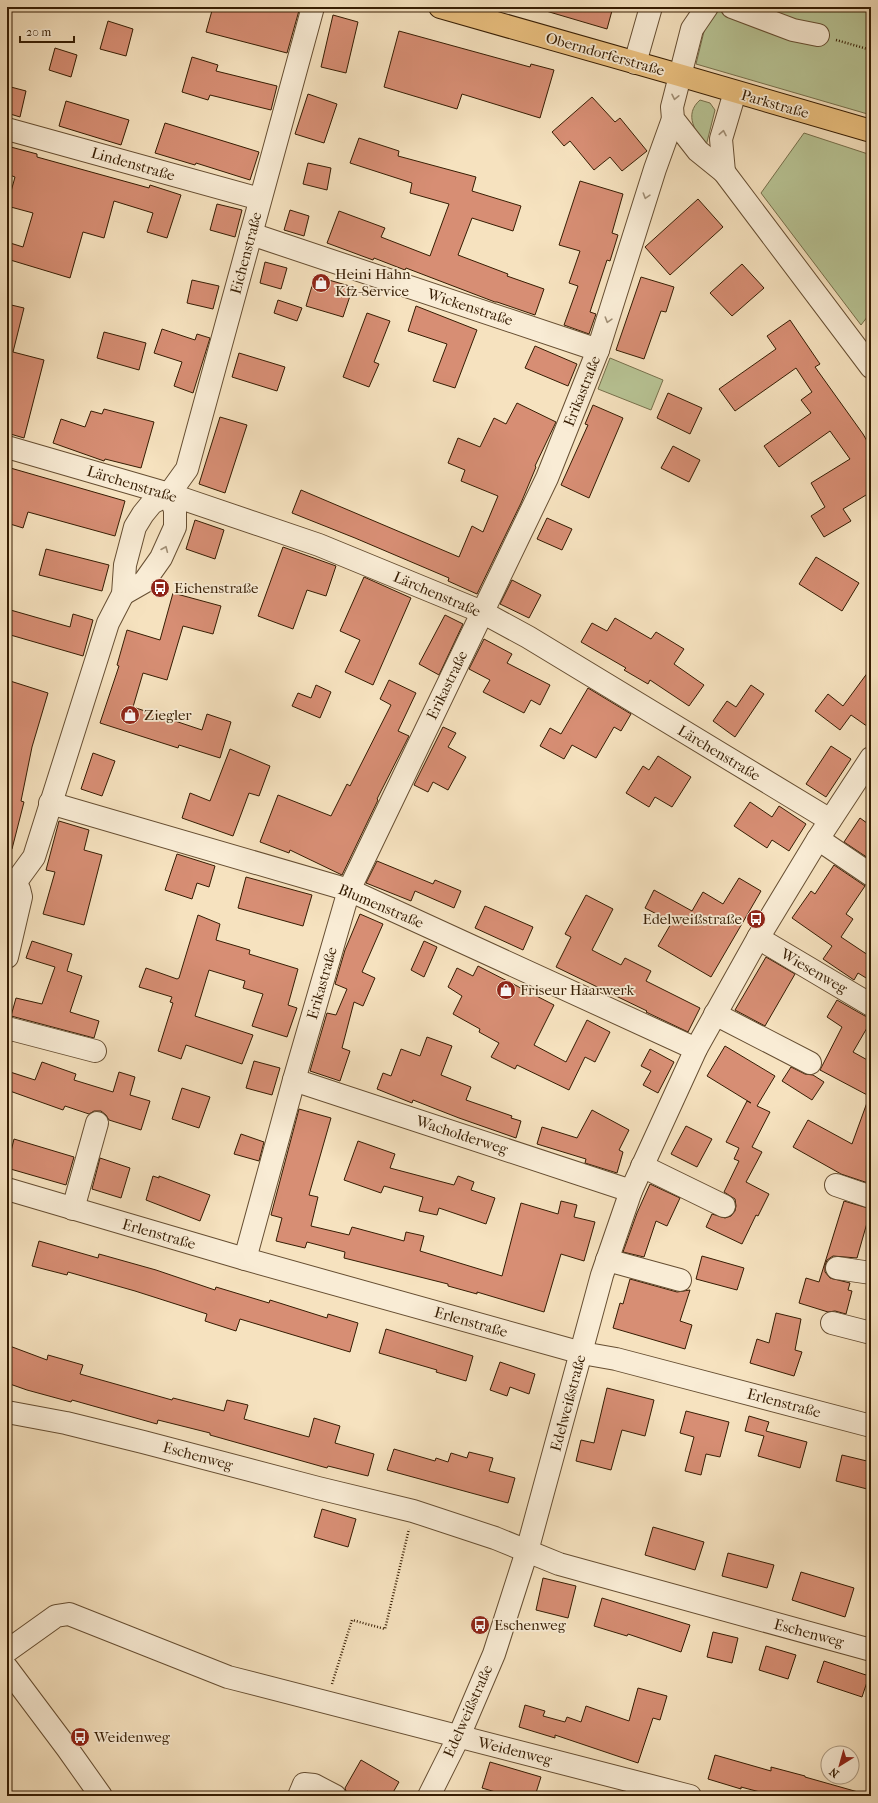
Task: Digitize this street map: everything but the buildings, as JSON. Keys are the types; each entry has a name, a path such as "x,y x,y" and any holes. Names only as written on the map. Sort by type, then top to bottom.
{"main road":[{"name":"Oberndorferstraße","path":"440,7 680,75"},
{"name":"Parkstraße","path":"680,75 871,131"}],"street":[{"name":"Eichenstraße","path":"7,957 21,897 19,889 11,881 34,857 108,623 123,594 125,565 136,527 152,503 169,494 187,469 313,7"},
{"path":"635,63 651,7"},
{"path":"680,75 692,29 707,7"},
{"path":"732,7 793,30 818,35"},
{"name":"Oberndorferstraße","path":"674,120 672,107 680,75"},
{"path":"724,172 722,139 734,92"},
{"path":"674,120 698,151 724,172 871,367"},
{"name":"Erikastraße","path":"245,1259 294,1080 349,890 546,481 598,350 660,171 674,120"},
{"name":"Lindenstraße","path":"7,128 260,199"},
{"name":"Wickenstraße","path":"251,234 598,350"},
{"name":"Lärchenstraße","path":"7,447 169,494 319,545 482,612 528,637 830,820"},
{"path":"123,594 144,582 161,558 175,527 175,510 169,494"},
{"name":"Edelweißstraße","path":"429,1796 459,1736 494,1654 527,1550 607,1260 631,1191 696,1049 758,938 830,820 864,783 871,758"},
{"name":"Blumenstraße","path":"50,804 349,890 696,1049"},
{"path":"818,839 871,875"},
{"name":"Wiesenweg","path":"758,938 871,1005"},
{"path":"716,1014 810,1063"},
{"path":"7,1028 95,1051"},
{"name":"Wacholderweg","path":"294,1080 631,1191"},
{"path":"73,1209 97,1123"},
{"path":"642,1166 724,1206"},
{"path":"836,1185 871,1197"},
{"name":"Erlenstraße","path":"7,1189 245,1259 582,1353 616,1359 871,1426"},
{"path":"607,1260 680,1280"},
{"path":"836,1268 871,1273"},
{"path":"832,1323 871,1333"},
{"name":"Eschenweg","path":"7,1412 143,1442 318,1488 413,1511 495,1538 559,1564 871,1650"},
{"name":"Weidenweg","path":"7,1650 56,1616 69,1614 228,1677 459,1736 680,1795"},
{"path":"7,1668 101,1796"},
{"path":"299,1796 304,1784 314,1785 335,1796"}],"path":[{"path":"818,35 871,50"},
{"path":"326,1703 352,1620 385,1630 413,1511"}],"green space":[{"path":"710,7 871,7 871,115 696,64"},
{"path":"700,100 710,103 715,110 706,146 695,129 692,117 692,112"},
{"path":"804,133 871,155 871,312 861,325 761,193"},
{"path":"610,358 663,380 651,410 598,389"}],"place":[{"name":"Heini Hahn Kfz-Service","path":"321,283"},
{"name":"Eichenstraße","path":"160,588"},
{"name":"Ziegler","path":"130,715"},
{"name":"Edelweißstraße","path":"756,919"},
{"name":"Friseur Haarwerk","path":"506,990"},
{"name":"Eschenweg","path":"480,1625"},
{"name":"Weidenweg","path":"80,1737"}]}
